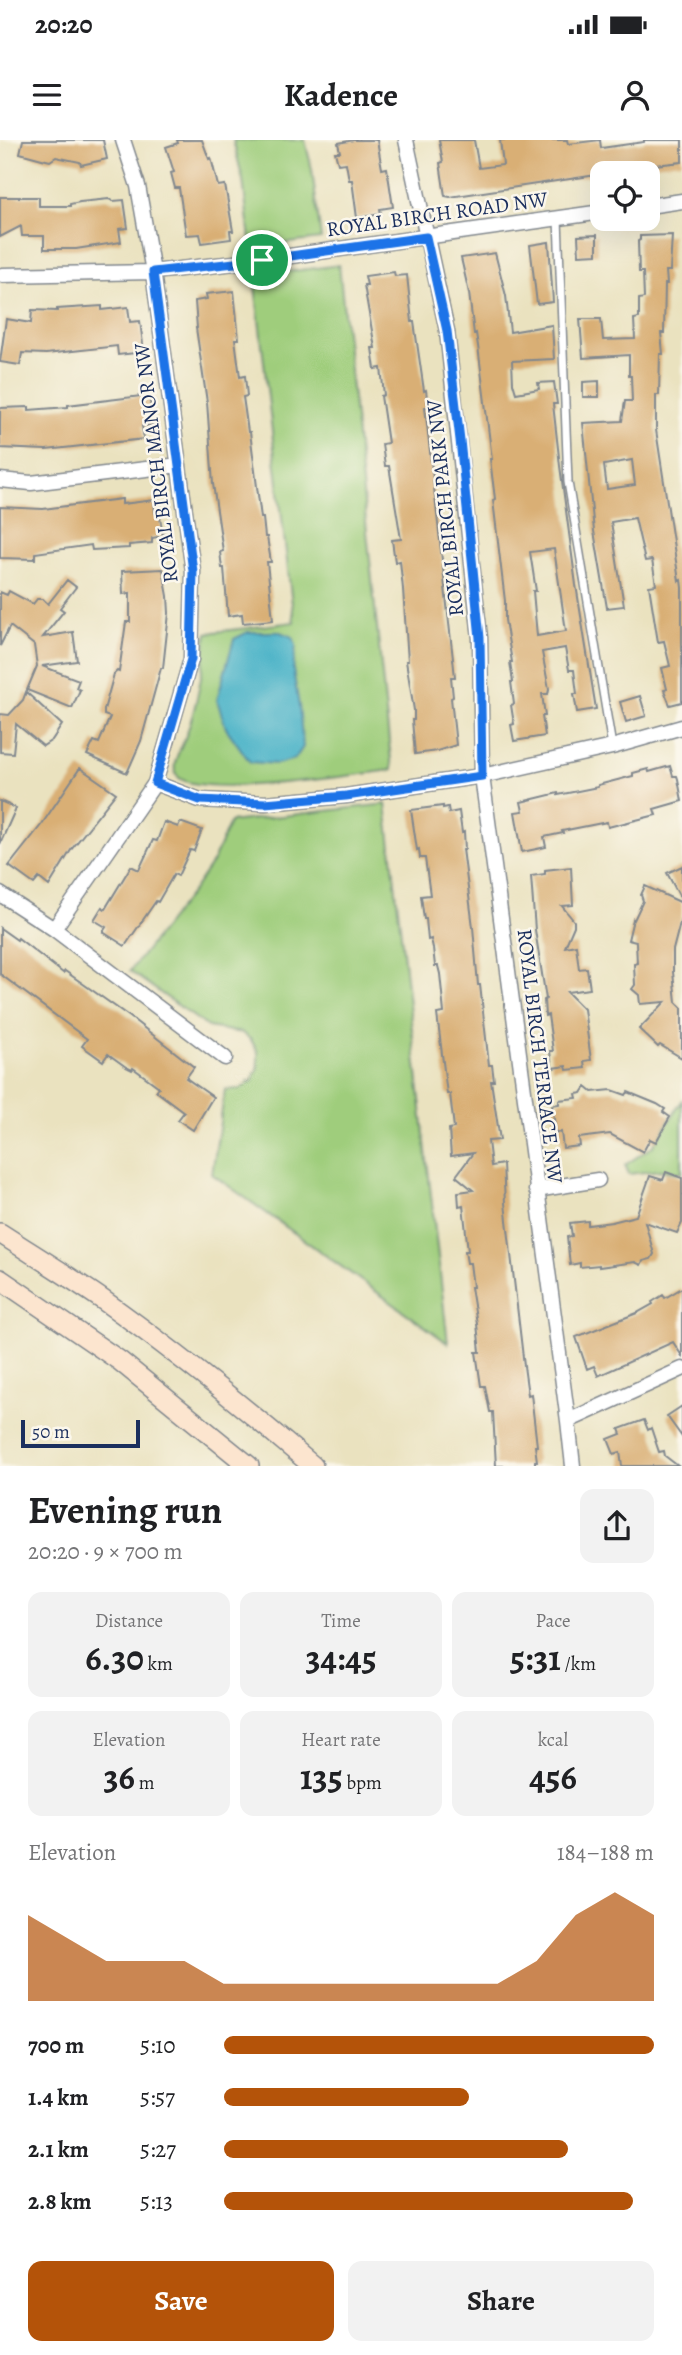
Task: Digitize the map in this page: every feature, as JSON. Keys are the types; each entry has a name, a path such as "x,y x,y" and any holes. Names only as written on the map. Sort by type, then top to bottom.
{"main road":[{"path":"0,1233 101,1299 176,1354 313,1466"},
{"path":"0,1279 120,1361 249,1466"}],"street":[{"name":"ROYAL BIRCH MANOR NW","path":"54,929 155,783 191,659 193,571 153,272 138,186 123,140"},
{"name":"ROYAL BIRCH PARK NW","path":"406,140 447,331 480,638 482,776"},
{"path":"660,204 682,201"},
{"name":"ROYAL BIRCH ROAD NW","path":"2,275 153,272 262,260 590,214"},
{"path":"0,480 31,483 179,465"},
{"path":"155,783 200,800 265,803 346,796 482,776 612,747 682,727"},
{"name":"ROYAL BIRCH TERRACE NW","path":"482,776 573,1466"},
{"path":"0,894 54,929 225,1058"},
{"path":"536,1190 598,1180"},
{"path":"568,1421 682,1369"}],"lane":[{"path":"558,219 568,482 612,747"}],"green space":[{"path":"233,140 305,140 312,170 321,239 251,248 243,180"},
{"path":"339,265 392,770 277,784 241,786 187,782 176,774 175,766 197,699 207,633 294,622 254,276"},
{"path":"386,804 448,1343 212,1174 225,1090 241,1089 252,1080 258,1068 258,1052 251,1040 242,1033 208,1027 130,971 213,861 230,822"},
{"path":"682,1101 682,1173 661,1170 629,1174 625,1165 653,1146"}],"water":[{"path":"248,632 280,632 293,637 296,645 293,670 303,747 295,759 277,764 250,762 226,728 217,700 234,639"}],"building":[{"path":"23,140 103,140 107,159 81,165 80,162 56,157 50,161 20,153"},
{"path":"177,140 202,140 209,159 211,158 218,186 225,185 233,231 230,231 231,239 202,243 200,234 186,235 179,188 175,188 171,173 174,172 166,147 178,143"},
{"path":"377,140 382,169 387,168 393,207 380,209 381,214 357,218 352,180 349,180 346,163 338,164 335,152 340,152 338,143"},
{"path":"439,140 474,140 479,168 503,165 500,140 567,140 568,144 600,140 601,148 644,140 682,140 682,162 660,164 660,161 590,161 590,176 450,197 445,196 440,163 443,162"},
{"path":"0,197 39,197 39,206 70,206 80,202 124,200 128,228 119,229 121,242 76,249 44,249 44,236 22,236 21,226 0,237"},
{"path":"597,235 597,254 579,255 578,236"},
{"path":"672,235 670,271 666,271 659,395 656,395 656,430 682,588 682,702 670,705 664,690 667,689 662,668 670,666 664,641 658,642 649,586 656,585 652,560 645,561 635,518 611,522 624,606 607,608 594,531 583,423 622,421 625,401 632,401 629,355 583,358 580,319 601,319 603,340 635,339 634,319 639,318 639,299 644,298 643,272 639,272 640,236","holes":["632,460 635,485 607,489 604,465"]},
{"path":"549,242 553,302 537,304 530,245"},
{"path":"495,253 506,296 510,332 552,325 554,359 512,361 513,383 516,393 539,389 538,383 554,382 557,404 553,404 560,466 596,709 577,712 574,670 569,670 565,648 542,652 549,689 548,694 542,694 545,736 514,741 511,725 514,724 511,705 514,704 512,662 493,500 492,459 476,333 474,334 461,258","holes":["554,549 566,631 537,636 533,591 536,591 530,552"]},
{"path":"394,272 395,276 407,275 412,322 424,391 426,390 428,407 425,407 455,677 451,677 451,698 456,745 415,754 412,720 414,710 406,661 400,561 395,562 392,540 401,539 389,466 385,466 382,444 388,443 381,396 384,395 381,368 375,369 372,348 375,348 364,285 367,285 365,276"},
{"path":"234,291 239,339 235,339 240,377 245,376 247,396 243,397 261,518 271,562 267,562 273,620 243,623 242,614 228,616 195,301 207,299 206,294"},
{"path":"102,306 102,310 128,307 130,322 140,321 144,352 118,355 117,346 46,354 22,353 20,365 0,362 6,319 31,323 32,310 57,311"},
{"path":"599,381 599,397 583,397 583,382"},
{"path":"149,395 153,425 142,426 144,439 46,450 0,448 0,408 29,407 29,410 68,407"},
{"path":"122,499 122,504 154,500 155,513 159,513 163,536 152,538 152,543 129,545 129,548 92,550 91,545 35,553 35,559 0,558 0,507 43,509"},
{"path":"163,569 169,613 163,668 141,741 127,773 87,755 94,741 99,743 110,717 104,715 104,710 114,674 119,672 126,622 130,622 130,593 123,594 122,571"},
{"path":"67,580 76,587 60,608 64,611 43,637 73,632 77,661 42,666 79,680 76,688 80,690 72,708 27,690 37,666 34,645 10,626 0,646 0,592 7,595 9,591 33,604 37,599 43,599 48,604"},
{"path":"26,692 62,725 52,740 43,746 16,724 13,753 0,752 0,714 9,715 23,700"},
{"path":"640,696 646,716 626,722 620,702"},
{"path":"670,766 673,776 677,776 682,801 654,809 656,815 608,827 607,822 562,831 563,833 544,837 546,847 522,852 515,812 523,811 521,802 598,787 633,776 633,773"},
{"path":"80,768 116,793 71,850 49,886 39,878 34,884 9,866"},
{"path":"0,801 16,808 0,844"},
{"path":"448,807 449,813 459,811 462,833 464,832 463,849 478,985 489,1065 492,1065 494,1081 491,1081 500,1140 488,1141 491,1166 503,1164 524,1366 528,1395 531,1394 537,1446 535,1466 496,1466 493,1412 490,1412 485,1386 481,1386 476,1352 480,1352 473,1287 470,1263 467,1263 465,1251 468,1251 463,1205 459,1206 458,1192 473,1190 456,1176 473,1153 451,1156 449,1129 454,1128 437,1014 444,1013 440,974 438,966 435,966 431,939 428,940 424,919 421,896 430,895 425,858 420,858 419,849 417,850 411,810"},
{"path":"164,822 178,827 180,822 202,830 194,851 190,850 178,876 174,874 158,902 156,901 125,946 103,932 106,927 94,920 102,907 105,909 131,866 139,870 153,840 157,841"},
{"path":"682,866 682,901 667,873"},
{"path":"571,867 573,905 562,906 574,921 574,926 565,947 576,945 579,969 587,968 590,989 567,992 584,1009 591,1060 584,1061 585,1068 567,1070 566,1066 552,1068 550,1051 553,1051 548,1015 545,1016 546,999 535,930 531,876 545,874 545,870"},
{"path":"645,886 682,903 682,915 673,950 673,972 676,1002 682,1008 682,1058 660,1045 658,1047 639,1029 665,1002 640,1004 639,995 632,989 635,985 634,964 637,963 636,942 628,940 633,919 643,901 641,895"},
{"path":"0,928 130,1017 194,1067 186,1078 213,1097 193,1130 178,1120 184,1112 156,1091 159,1087 108,1054 103,1061 82,1046 87,1039 0,974"},
{"path":"586,1087 592,1092 612,1090 626,1095 628,1092 657,1104 665,1109 663,1112 670,1117 656,1142 650,1139 643,1152 610,1134 579,1138 580,1146 563,1148 561,1132 556,1133 552,1105 559,1104 559,1100 577,1098 576,1094 582,1093"},
{"path":"666,1172 682,1178 682,1223 677,1233 645,1222 654,1254 651,1259 643,1261 641,1265 635,1262 599,1267 580,1267 580,1263 570,1265 567,1237 572,1236 570,1223 588,1221 588,1225 636,1216 650,1176 663,1180"},
{"path":"682,1288 682,1356 673,1342 598,1376 594,1366 587,1369 576,1337 637,1313 663,1295 665,1298"},
{"path":"682,1406 682,1437 667,1416"},
{"path":"644,1420 648,1430 651,1428 659,1452 664,1451 665,1456 678,1466 622,1466 620,1452 614,1454 608,1439 621,1434 619,1429"}],"route":[{"path":"426,237 447,331 460,440 480,638 482,776 346,796 265,803 200,800 155,783 191,659 193,571 153,272 262,260 426,237"}]}
